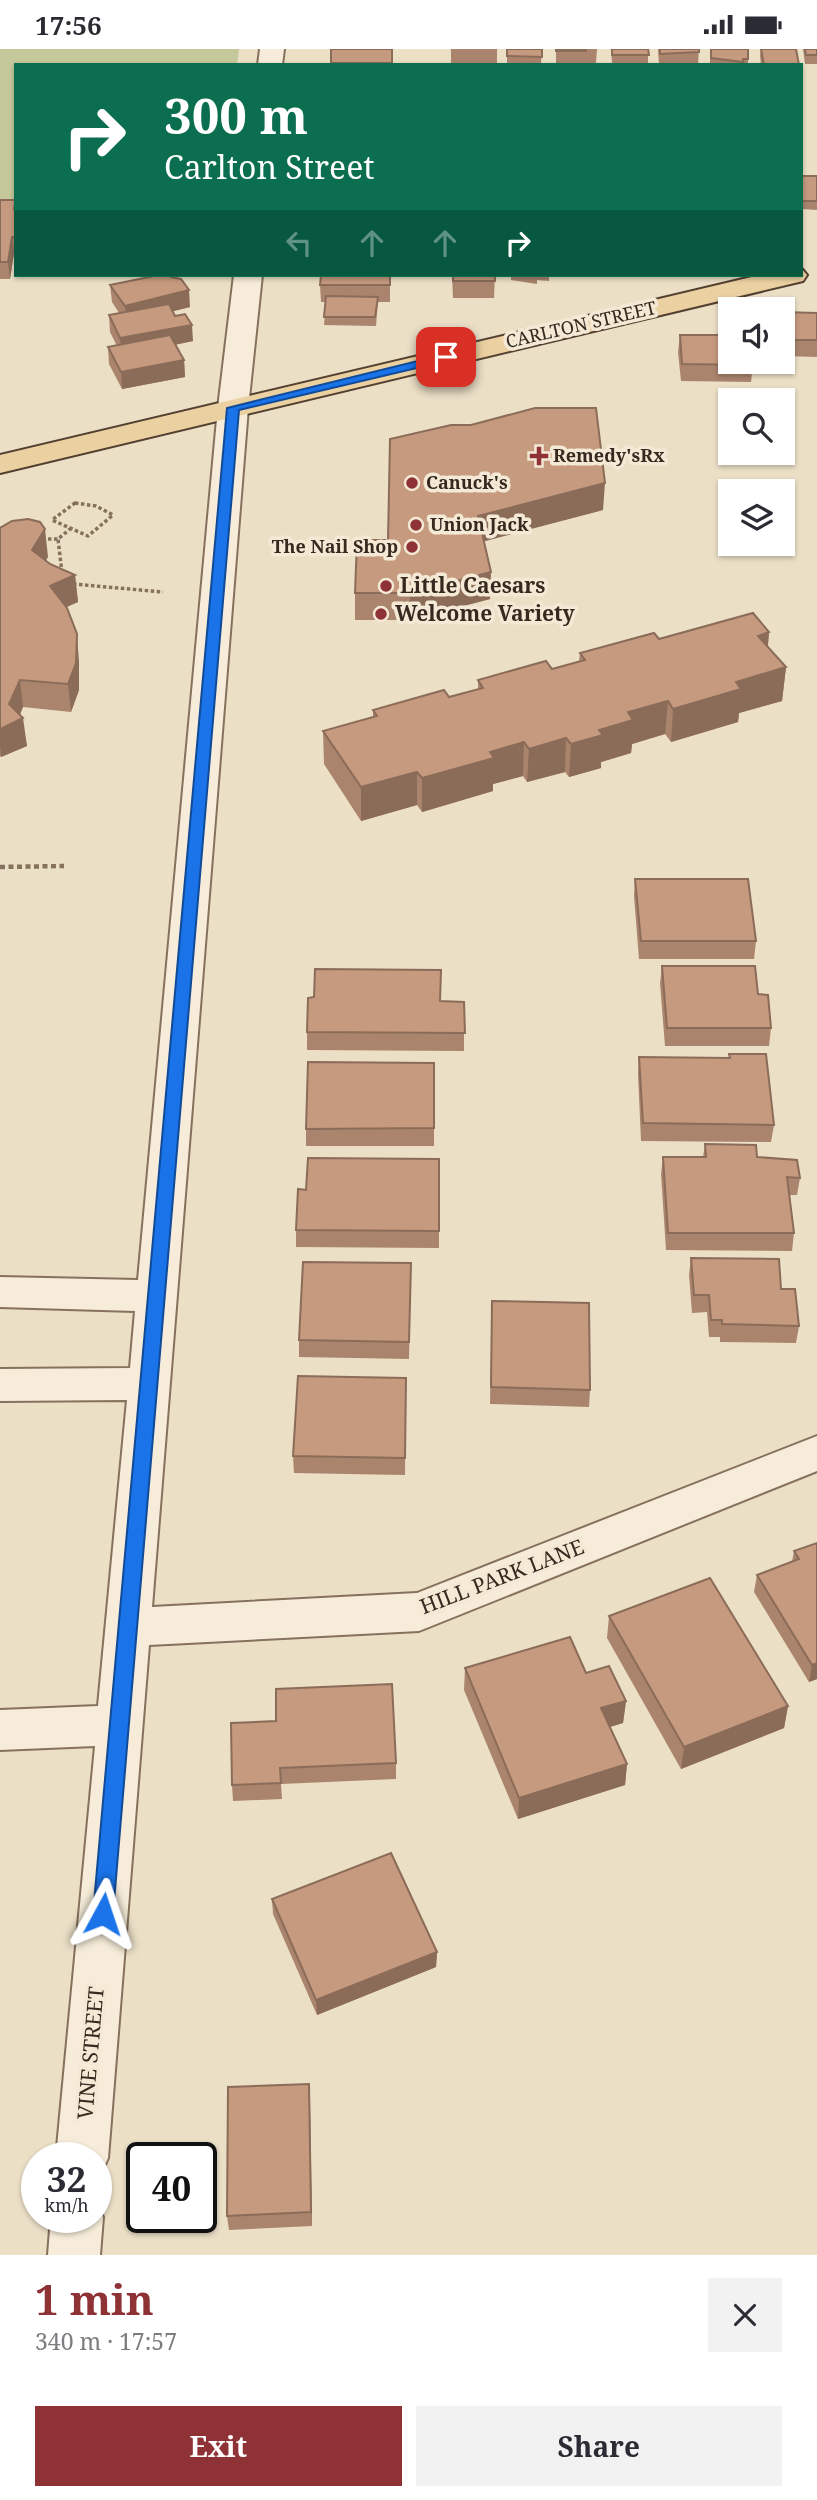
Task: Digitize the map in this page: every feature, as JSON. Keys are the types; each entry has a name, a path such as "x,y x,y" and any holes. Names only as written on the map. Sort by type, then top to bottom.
{"main road":[{"name":"CARLTON STREET","path":"0,464 785,277"}],"street":[{"name":"VINE STREET","path":"83,2142 233,408 248,277"},
{"path":"0,1292 156,1296"},
{"path":"0,1385 148,1384"},
{"name":"HILL PARK LANE","path":"127,1627 419,1612 817,1453"},
{"path":"0,1730 119,1725"},
{"path":"74,2255 76,2233"}],"path":[{"path":"75,503 96,506 113,515 88,536 70,529 52,520 75,503"},
{"path":"35,540 58,539 70,529"},
{"path":"58,539 63,583 163,592"},
{"path":"0,867 64,866"}],"green space":[{"path":"0,49 239,49 237,63 14,63 14,217 0,217"}],"building":[{"path":"331,49 392,49 392,63 331,63"},
{"path":"507,49 542,49 542,57 507,56"},
{"path":"586,49 586,51 556,51"},
{"path":"612,49 648,49 649,55 612,55"},
{"path":"660,49 699,49 699,52 660,54"},
{"path":"711,49 748,49 748,59 743,59 743,62 711,58"},
{"path":"761,49 796,49 799,63 764,63"},
{"path":"805,49 817,49 817,55 806,55"},
{"path":"803,176 817,176 817,201 803,201"},
{"path":"0,200 14,200 14,237 8,262 0,262"},
{"path":"149,277 171,277 181,279 189,290 125,306 110,285"},
{"path":"321,277 390,277 390,285 320,285"},
{"path":"453,277 495,277 495,281 453,281"},
{"path":"326,296 378,297 375,317 324,317"},
{"path":"169,304 175,316 185,314 192,325 120,338 109,315"},
{"path":"795,312 817,313 817,340 795,340"},
{"path":"170,335 184,360 121,372 108,347"},
{"path":"680,335 718,335 718,365 682,364"},
{"path":"535,408 596,408 605,483 478,516 491,572 410,593 355,593 357,540 388,540 390,439 451,425 471,425"},
{"path":"28,519 40,522 45,529 32,550 50,564 75,575 50,586 67,608 77,634 76,663 68,684 20,680 9,704 23,718 0,729 0,528 12,521"},
{"path":"753,613 769,632 758,636 786,667 736,682 741,689 673,709 668,701 628,712 633,720 599,730 603,735 571,744 566,738 529,749 524,742 490,752 494,758 422,778 417,772 361,787 323,731 377,716 373,710 444,690 449,697 483,688 478,680 546,661 552,669 585,660 580,653 654,633 659,639"},
{"path":"635,879 748,879 756,941 641,941"},
{"path":"662,966 755,966 758,994 768,995 771,1028 667,1028"},
{"path":"315,969 441,970 440,1001 464,1002 465,1033 307,1032 308,998 314,997"},
{"path":"729,1054 766,1054 774,1125 643,1123 639,1057 730,1058"},
{"path":"308,1062 434,1063 434,1128 306,1129"},
{"path":"705,1144 756,1145 757,1157 797,1160 800,1178 787,1177 794,1233 668,1233 663,1157 706,1157"},
{"path":"308,1158 439,1159 439,1231 296,1230 298,1189 306,1190"},
{"path":"691,1258 779,1259 781,1289 795,1289 799,1326 722,1324 722,1320 711,1320 709,1295 694,1295"},
{"path":"303,1262 411,1263 409,1342 299,1340"},
{"path":"492,1301 589,1303 590,1390 491,1387"},
{"path":"298,1376 406,1378 405,1458 293,1456"},
{"path":"817,1543 817,1663 812,1665 757,1575 799,1559 794,1551"},
{"path":"710,1578 788,1706 684,1747 609,1616"},
{"path":"570,1637 586,1673 609,1666 626,1701 601,1708 627,1764 519,1798 465,1668"},
{"path":"392,1684 396,1763 280,1768 281,1783 232,1785 231,1723 276,1721 276,1689"},
{"path":"391,1853 437,1952 316,2000 272,1899"},
{"path":"309,2084 311,2212 227,2216 228,2087"}],"place":[{"name":"Remedy'sRx","path":"539,456"},
{"name":"Canuck's","path":"412,483"},
{"name":"Union Jack","path":"416,525"},
{"name":"The Nail Shop","path":"412,547"},
{"name":"Little Caesars","path":"386,586"},
{"name":"Welcome Variety","path":"381,614"}],"route":[{"path":"103,1914 233,408 446,357"}]}
